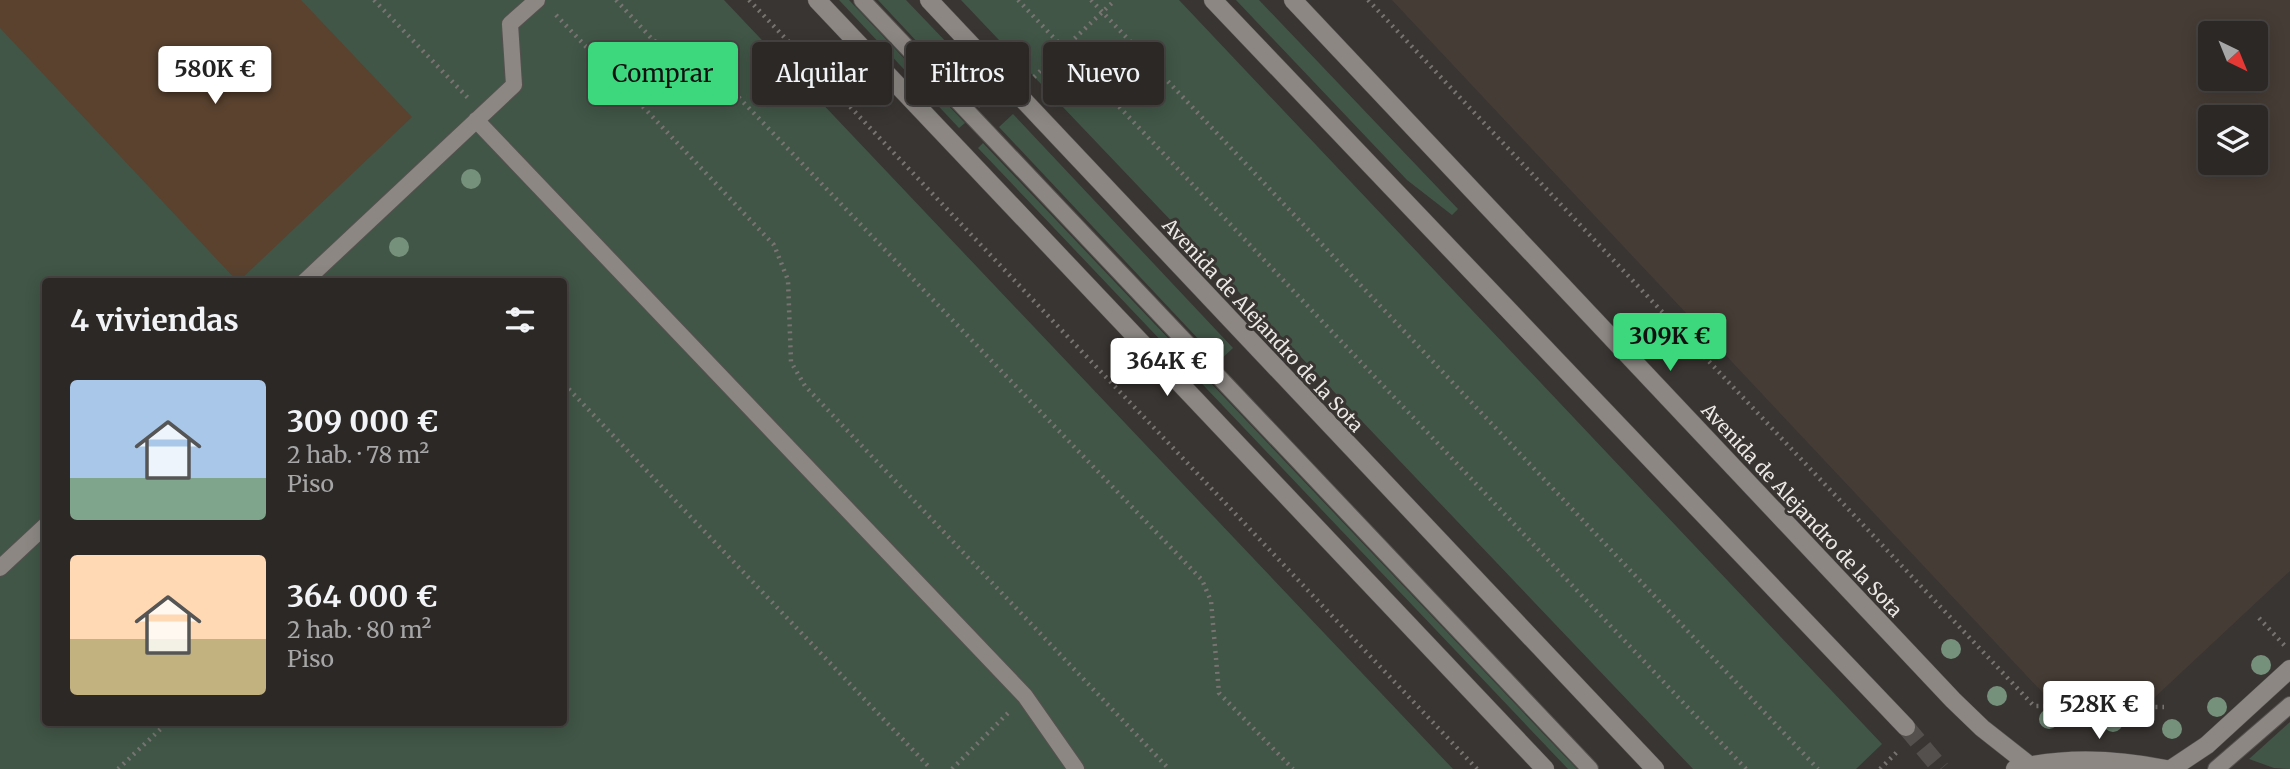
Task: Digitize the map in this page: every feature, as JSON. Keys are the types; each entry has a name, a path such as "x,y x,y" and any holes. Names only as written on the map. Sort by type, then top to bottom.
{"street":[{"path":"817,0 1545,769"},
{"name":"Avenida de Alejandro de la Sota","path":"929,0 1655,769"},
{"path":"1213,0 1906,727"},
{"name":"Avenida de Alejandro de la Sota","path":"1293,0 1952,700 2022,767"},
{"path":"2022,767 2086,760 2115,761 2169,769 2207,745 2290,669"}],"lane":[{"path":"308,278 514,85 510,24 537,0"},
{"path":"862,0 1590,769"},
{"path":"480,117 1025,696 1076,769"},
{"path":"0,568 42,529"},
{"path":"2217,769 2290,705"}],"path":[{"path":"374,0 480,117"},
{"path":"616,0 654,41 697,54 1202,580 1211,601 1219,692 1293,769"},
{"path":"748,0 1477,769"},
{"path":"1018,0 1058,42"},
{"path":"1091,0 1818,769"},
{"path":"1070,42 1115,0"},
{"path":"1368,0 2034,706 2164,707"},
{"path":"551,10 774,245 788,280 791,362 805,386 1169,769"},
{"path":"1031,80 1043,68"},
{"path":"1118,105 1746,769"},
{"path":"567,387 931,769"},
{"path":"2259,618 2287,648"},
{"path":"952,769 1025,696"},
{"path":"118,769 164,726"}],"shaded area":[{"path":"1392,0 2290,0 2290,571 2154,698 2043,693"}],"green space":[{"path":"0,0 724,0 764,42 752,42 752,105 824,105 1453,769 0,769"},
{"path":"839,0 849,0 889,42 878,42"},
{"path":"878,0 906,0 946,42 917,42"},
{"path":"961,0 1179,0 1882,744 1856,769 1693,769 1061,105 1164,105 1164,42 1043,42 1043,86 1029,71 1029,42 1001,42"},
{"path":"1236,0 1259,0 1458,209 1452,215 1407,180"},
{"path":"892,46 906,60 906,71 892,57"},
{"path":"937,105 948,105 965,123 959,128"},
{"path":"1013,114 1233,348 1219,361 999,127"},
{"path":"983,143 1577,769 1568,769 978,148"},
{"path":"2290,722 2290,769 2274,768 2249,759"}],"building":[{"path":"0,0 301,0 412,117 242,278 234,278 0,28"}],"tunnel":[{"path":"1906,727 1941,769"}]}
